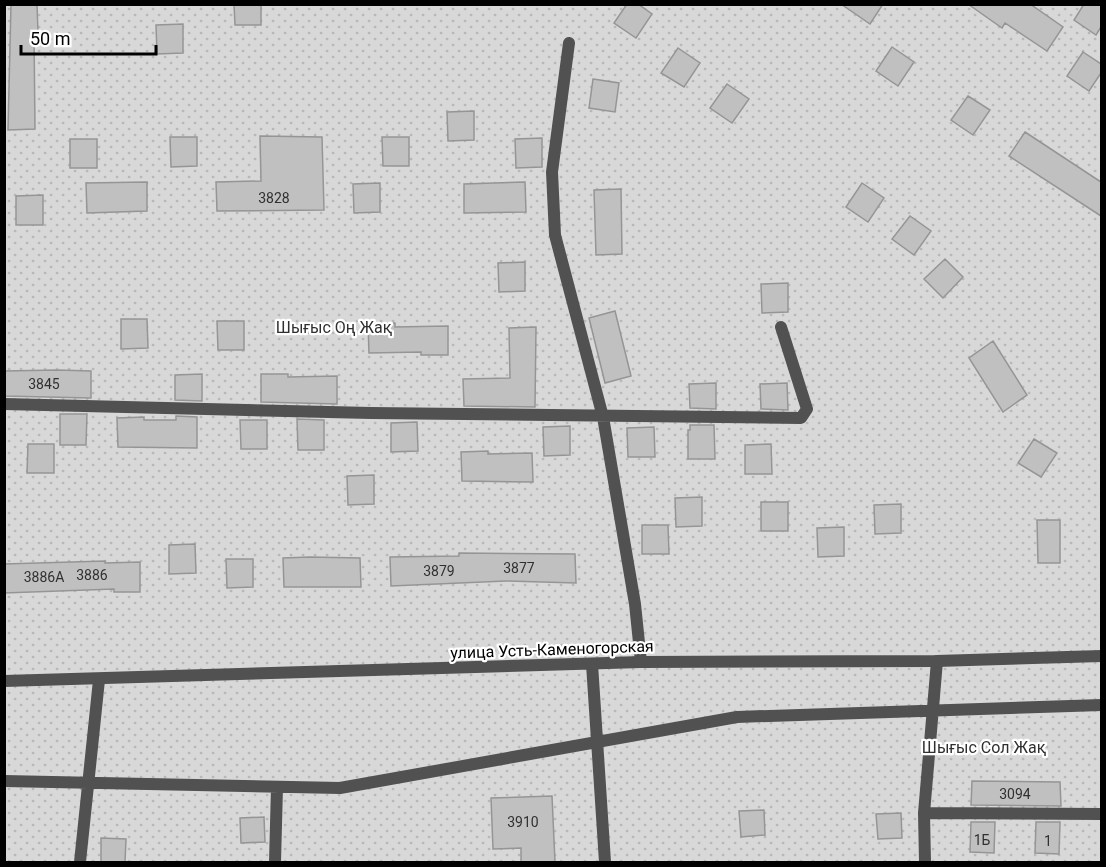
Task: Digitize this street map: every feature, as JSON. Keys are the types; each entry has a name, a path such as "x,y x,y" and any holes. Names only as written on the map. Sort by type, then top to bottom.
{"street":[{"path":"569,43 552,172 555,235 603,417 635,604 641,662"},
{"path":"4,404 603,417 801,418 807,409 781,327"},
{"name":"улица Усть-Каменогорская","path":"4,681 99,680 641,662 937,661 1101,656"},
{"path":"925,862 924,813 935,709 937,661"},
{"path":"592,664 605,862"},
{"path":"80,862 86,782 99,680"},
{"path":"4,781 340,788 737,717 1101,705"},
{"path":"275,862 277,787"},
{"path":"924,813 1101,814"}],"green space":[{"name":"Шығыс Оң Жақ","path":"5,5 1101,5 1101,862 5,862"}],"building":[{"path":"11,4 37,4 38,33 34,33 35,129 8,130"},
{"path":"234,4 261,4 261,25 235,25"},
{"path":"627,4 638,4 652,14 636,38 614,23"},
{"path":"841,4 883,4 870,24"},
{"path":"968,4 1030,4 1063,27 1047,51 1005,23 1002,28"},
{"path":"1084,4 1101,4 1101,27 1096,35 1074,20"},
{"path":"183,24 183,53 157,54 156,25"},
{"path":"892,47 914,62 898,86 876,71"},
{"path":"678,48 700,63 684,87 661,73"},
{"path":"1083,52 1101,64 1101,73 1089,91 1067,76"},
{"path":"593,79 619,83 615,112 589,108"},
{"path":"727,84 749,99 732,123 710,108"},
{"path":"968,96 990,110 973,135 951,120"},
{"path":"474,111 474,140 448,141 447,112"},
{"path":"1025,132 1101,182 1101,216 1009,156"},
{"path":"260,136 322,137 324,210 217,211 216,182 261,181"},
{"path":"170,137 197,137 197,166 171,167"},
{"path":"382,137 409,137 409,166 383,166"},
{"path":"542,138 542,167 516,168 515,139"},
{"path":"70,139 97,139 97,168 70,168"},
{"path":"147,182 147,211 87,213 86,183"},
{"path":"525,182 526,212 464,213 464,184"},
{"path":"380,183 380,212 354,213 353,184"},
{"path":"862,183 884,198 868,222 846,207"},
{"path":"621,189 622,254 596,255 594,190"},
{"path":"43,195 43,225 16,225 16,196"},
{"path":"910,216 931,231 914,255 892,239"},
{"path":"945,259 963,277 943,298 924,279"},
{"path":"525,262 525,291 499,292 498,263"},
{"path":"788,283 788,312 762,313 761,284"},
{"path":"615,311 631,376 605,383 589,318"},
{"path":"121,319 147,319 148,348 121,349"},
{"path":"217,321 244,321 244,350 218,350"},
{"path":"395,323 395,327 448,326 448,355 421,355 421,352 369,353 368,324"},
{"path":"536,327 535,407 464,406 463,379 510,378 509,328"},
{"path":"993,341 1027,395 1003,412 969,358"},
{"path":"4,371 91,371 91,398 4,396"},
{"path":"202,374 202,401 175,400 175,375"},
{"path":"261,374 288,374 288,377 337,376 337,404 261,402"},
{"path":"716,383 716,409 690,408 689,384"},
{"path":"787,383 788,410 761,409 760,384"},
{"path":"60,414 87,414 86,445 60,445"},
{"path":"176,416 197,417 197,448 118,447 117,418 144,417 144,420 176,420"},
{"path":"297,419 324,420 324,450 298,450"},
{"path":"240,420 267,420 267,449 241,449"},
{"path":"417,422 418,451 391,452 391,423"},
{"path":"690,425 714,425 715,459 688,459"},
{"path":"570,426 570,455 544,456 543,427"},
{"path":"654,427 655,457 628,457 627,428"},
{"path":"1034,439 1057,453 1041,477 1018,463"},
{"path":"28,444 54,444 54,473 27,473"},
{"path":"771,444 772,474 745,474 745,445"},
{"path":"488,451 488,454 532,453 533,482 462,481 461,452"},
{"path":"374,475 374,504 348,505 347,476"},
{"path":"702,497 702,526 676,527 675,498"},
{"path":"761,502 788,502 788,531 761,531"},
{"path":"901,504 901,533 875,534 874,505"},
{"path":"1037,520 1060,520 1060,563 1038,563"},
{"path":"642,525 668,525 669,554 642,554"},
{"path":"844,527 844,556 818,557 817,528"},
{"path":"195,544 196,573 169,574 169,545"},
{"path":"459,553 575,554 576,583 506,581 391,586 390,557 459,556"},
{"path":"283,558 360,558 361,587 284,587"},
{"path":"226,559 253,559 253,587 227,588"},
{"path":"105,561 105,563 140,562 140,592 114,592 114,589 4,593 4,564"},
{"path":"972,781 1060,782 1061,806 971,805"},
{"path":"552,796 555,862 521,862 521,848 493,849 491,798"},
{"path":"764,810 765,835 741,837 739,811"},
{"path":"901,813 902,838 878,839 876,814"},
{"path":"264,817 265,842 241,843 240,818"},
{"path":"971,822 995,822 994,853 970,852"},
{"path":"1036,822 1060,822 1059,854 1035,853"},
{"path":"101,838 126,839 125,862 101,862"}],"park label":[{"name":"Шығыс Сол Жақ","path":"984,747"}]}
